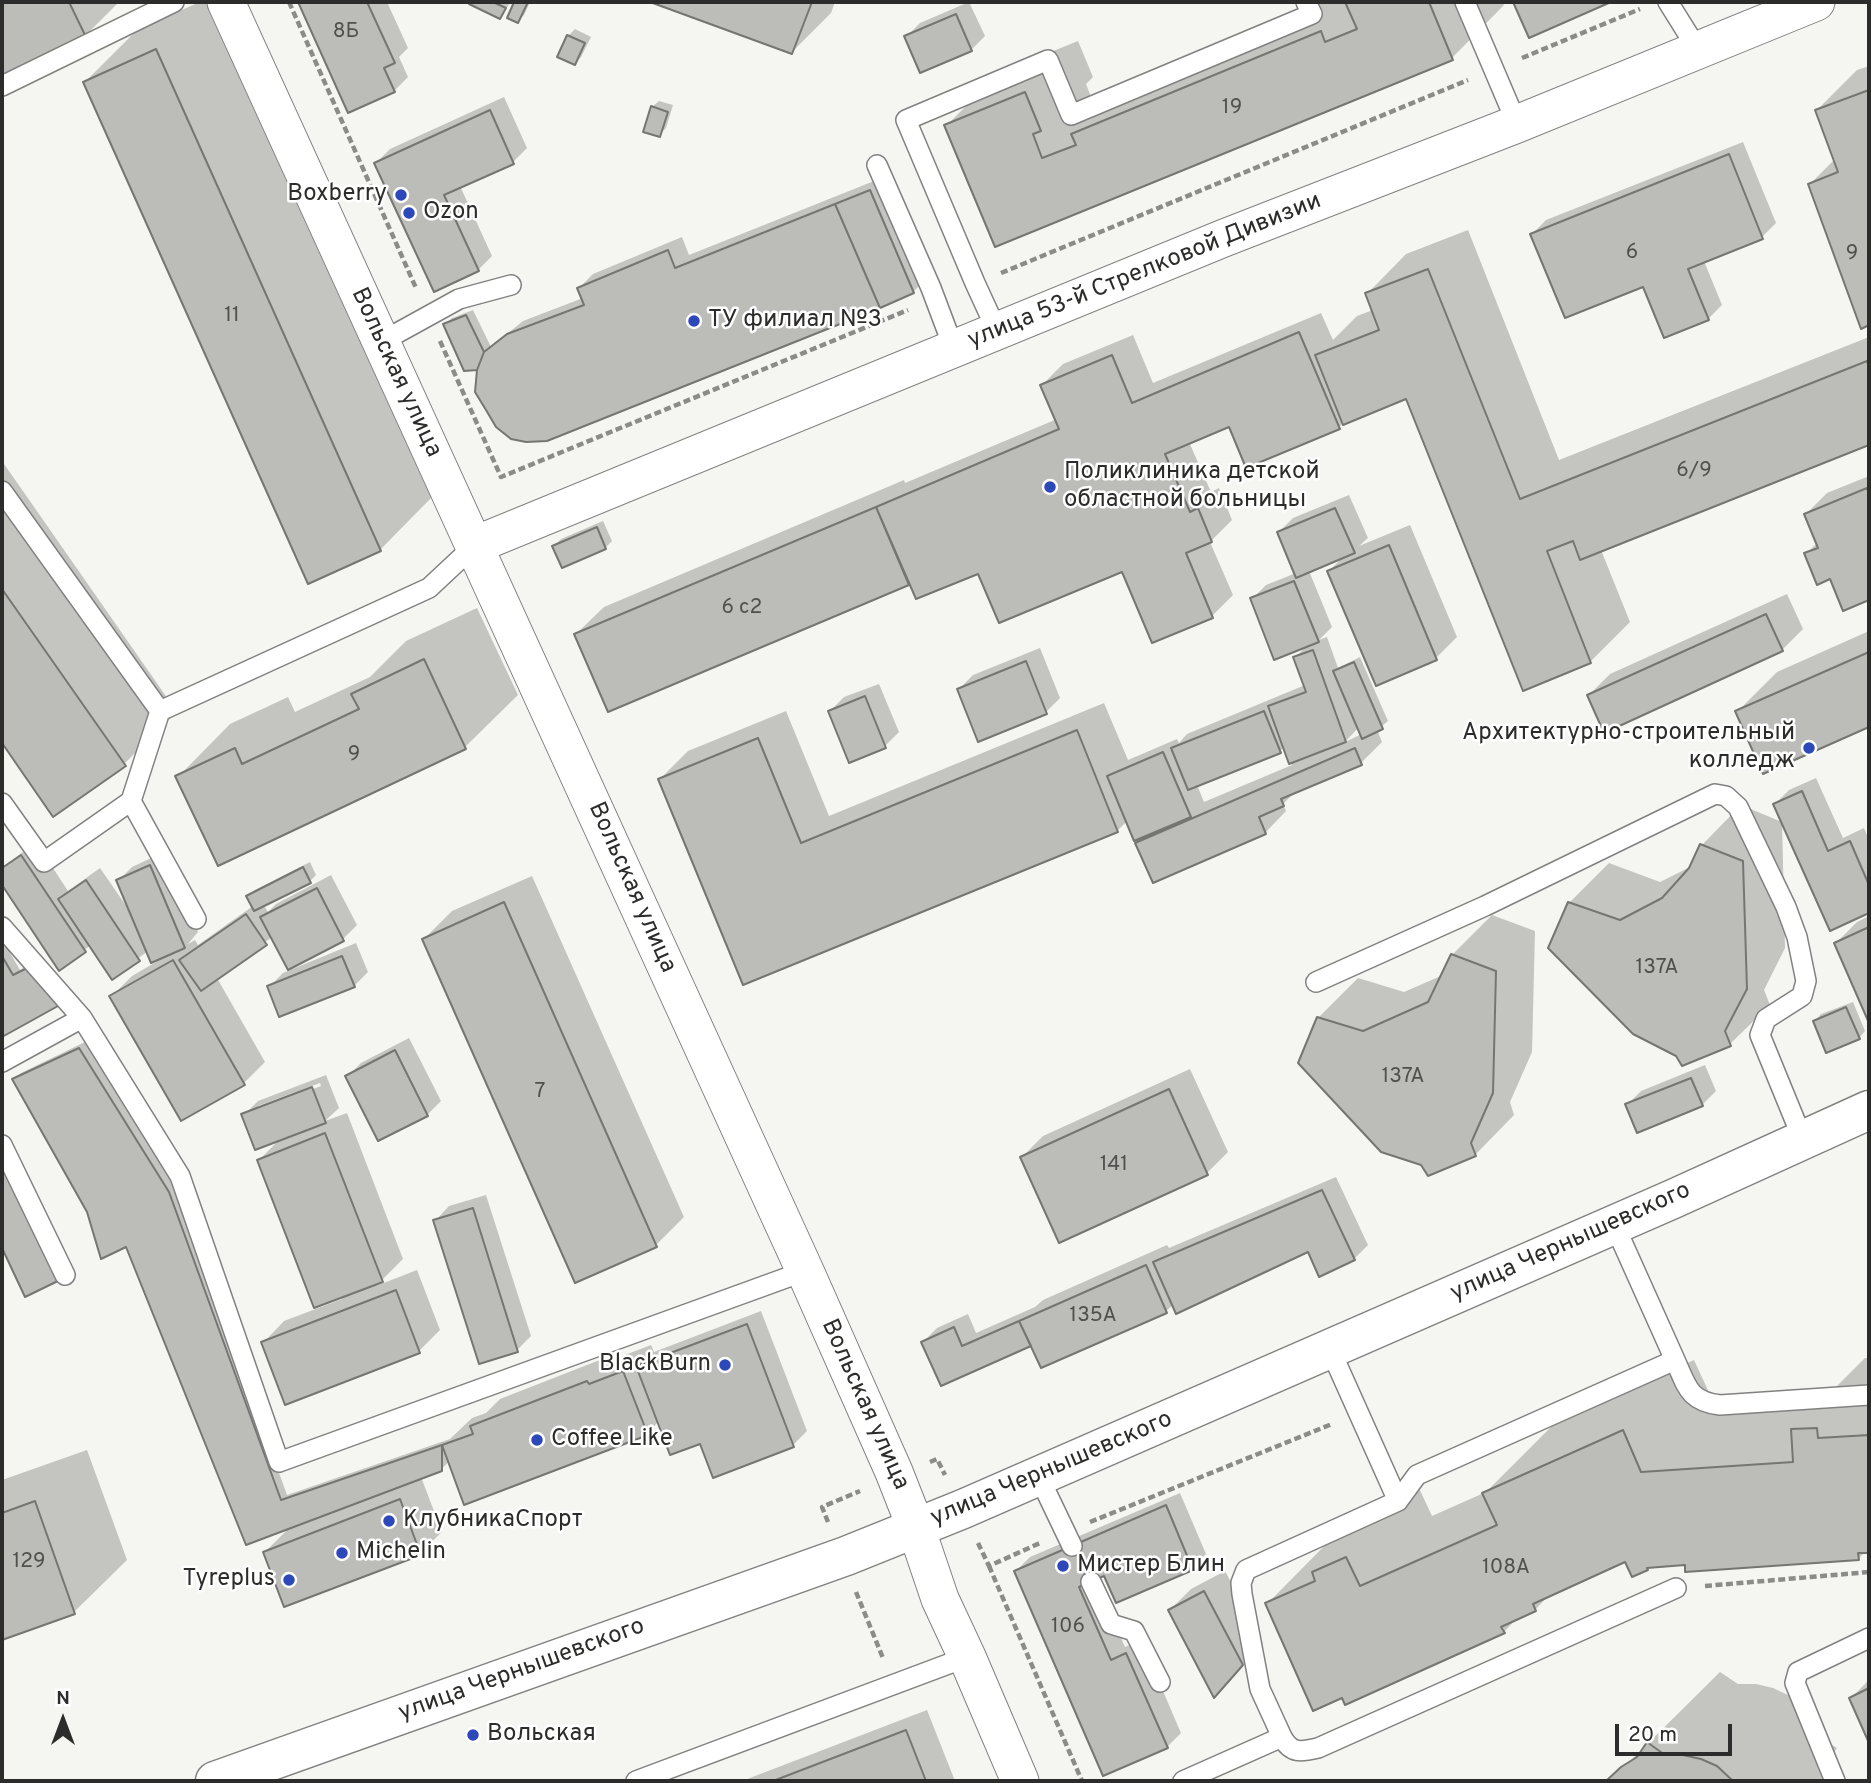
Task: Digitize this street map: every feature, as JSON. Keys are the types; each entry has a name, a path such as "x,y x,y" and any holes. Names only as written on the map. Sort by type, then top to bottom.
{"main road":[{"name":"улица Чернышевского","path":"215,1781 846,1556 916,1528 1039,1477 1869,1110"}],"street":[{"name":"Вольская улица","path":"226,2 894,1472 940,1600 1020,1781"},
{"name":"улица 53-й Стрелковой Дивизии","path":"475,545 1224,238 1517,124 1816,2"}],"lane":[{"path":"2,86 174,2"},
{"path":"998,331 906,120 1048,60 1071,116 1312,14 1306,2"},
{"path":"1465,2 1517,124"},
{"path":"1668,2 1698,50"},
{"path":"877,166 954,349"},
{"path":"380,342 459,299 511,285"},
{"path":"2,492 160,711"},
{"path":"2,803 44,862 131,801 160,711 429,589 475,545"},
{"path":"1317,982 1485,905 1714,794 1726,796 1738,807 1797,937 1806,981 1802,996 1766,1018 1760,1035 1803,1140"},
{"path":"131,801 196,919"},
{"path":"2,927 82,1018 180,1176 279,1462 804,1271"},
{"path":"2,1062 82,1018"},
{"path":"2,1145 65,1275"},
{"path":"1614,1224 1692,1395 1705,1403 1720,1405 1869,1395"},
{"path":"1330,1349 1398,1501"},
{"path":"1675,1360 1417,1475 1398,1501 1246,1570 1241,1583 1260,1689 1287,1747 1299,1752 1318,1748 1676,1588"},
{"path":"1039,1477 1072,1546"},
{"path":"1091,1582 1111,1623 1135,1631 1160,1682"},
{"path":"1835,1781 1795,1683 1798,1672 1869,1638"},
{"path":"636,1781 967,1657"},
{"path":"1183,1781 1211,1776 1282,1737"}],"path":[{"path":"289,2 501,477 935,299"},
{"path":"975,283 1644,7"},
{"path":"989,1566 1082,1781"},
{"path":"1676,1588 1869,1572"}],"building":[{"path":"2,2 69,2 86,37 2,76"},
{"path":"298,2 367,2 395,63 384,68 395,92 348,113"},
{"path":"493,2 506,8 500,19 469,4"},
{"path":"514,2 528,2 518,23 507,18"},
{"path":"650,2 812,2 792,54"},
{"path":"1345,2 1429,2 1453,60 995,247 944,125 1025,92 1041,131 1033,134 1042,158 1076,145 1071,134 1321,31 1325,42 1357,29"},
{"path":"1513,2 1611,2 1529,38"},
{"path":"956,14 972,51 920,73 904,36"},
{"path":"567,35 585,43 575,65 557,57"},
{"path":"156,49 381,551 308,584 83,82"},
{"path":"1869,90 1869,325 1861,329 1808,184 1838,172 1815,110"},
{"path":"651,106 668,112 660,137 643,132"},
{"path":"490,110 514,164 444,195 479,271 434,292 374,163"},
{"path":"1729,154 1763,239 1688,269 1709,320 1664,338 1643,287 1565,318 1530,234"},
{"path":"870,190 914,293 880,308 835,204"},
{"name":"ТУ филиал №3","path":"835,204 880,308 547,441 526,442 511,439 496,427 475,392 477,370 484,352 507,334 584,305 577,288 668,250 675,268"},
{"path":"1428,269 1520,499 1867,361 1869,445 1580,560 1573,541 1547,551 1591,663 1523,691 1406,399 1343,425 1315,355 1379,330 1365,293"},
{"path":"466,315 484,352 477,370 464,371 443,324"},
{"name":"Поликлиника детской областной больницы","path":"1299,332 1340,429 1246,468 1229,427 1165,454 1190,512 1198,508 1212,542 1186,553 1213,618 1152,643 1122,572 999,623 978,574 916,599 876,507 1059,429 1040,385 1112,355 1132,403"},
{"path":"1867,488 1869,600 1843,611 1830,579 1817,585 1804,553 1818,548 1804,514"},
{"path":"876,507 909,585 608,712 574,634"},
{"path":"1335,508 1355,553 1296,578 1277,532"},
{"path":"597,527 606,549 562,568 552,546"},
{"path":"1389,545 1437,660 1376,686 1327,571"},
{"path":"1294,581 1319,642 1274,660 1250,598"},
{"path":"2,589 126,766 53,817 2,743"},
{"path":"1766,614 1783,651 1604,733 1587,695"},
{"path":"1313,650 1346,742 1289,764 1268,706 1306,692 1293,657"},
{"path":"1869,652 1869,727 1763,774 1735,711"},
{"path":"424,659 466,749 218,866 175,776 235,748 242,764 359,709 351,694"},
{"path":"1026,661 1047,714 978,742 957,689"},
{"path":"1354,662 1383,729 1362,739 1333,671"},
{"path":"865,696 886,748 849,763 828,711"},
{"path":"1264,711 1281,753 1188,790 1171,748"},
{"path":"1077,730 1118,832 743,985 658,779 758,738 801,843"},
{"path":"1355,748 1362,765 1281,799 1284,806 1259,817 1266,834 1153,883 1135,843"},
{"path":"1163,752 1191,817 1134,841 1107,776"},
{"path":"1802,791 1828,851 1850,841 1869,885 1869,913 1830,931 1773,804"},
{"path":"1700,844 1743,861 1747,989 1725,1031 1731,1046 1682,1066 1676,1056 1633,1034 1548,948 1568,902 1620,920 1662,898 1689,868"},
{"path":"21,855 86,952 59,971 2,885 2,868"},
{"path":"150,865 185,948 151,963 116,880"},
{"path":"303,867 311,883 254,911 246,896"},
{"path":"86,880 140,961 112,980 58,899"},
{"path":"317,888 344,941 288,970 260,917"},
{"path":"504,902 657,1247 575,1283 422,939"},
{"path":"246,914 267,945 201,991 179,960"},
{"path":"1869,927 1869,1023 1834,943"},
{"path":"1451,954 1496,971 1493,1093 1471,1143 1476,1156 1428,1176 1421,1165 1381,1152 1298,1063 1317,1017 1363,1031 1428,1002"},
{"path":"2,956 13,975 29,967 58,1006 2,1037"},
{"path":"342,956 355,987 279,1017 267,986"},
{"path":"173,960 245,1085 181,1121 109,996"},
{"path":"1846,1007 1860,1039 1826,1053 1813,1021"},
{"path":"79,1048 169,1192 281,1500 442,1445 442,1471 246,1545 126,1247 101,1259 87,1212 12,1079"},
{"path":"395,1050 428,1116 378,1141 345,1076"},
{"path":"1691,1078 1703,1106 1637,1133 1625,1104"},
{"path":"312,1087 326,1123 255,1150 241,1114"},
{"path":"1169,1089 1208,1175 1059,1243 1020,1157"},
{"path":"325,1133 383,1282 314,1308 257,1160"},
{"path":"2,1160 60,1280 25,1297 2,1248"},
{"path":"1322,1190 1355,1260 1319,1277 1308,1252 1176,1314 1153,1262"},
{"path":"473,1208 518,1352 479,1364 433,1220"},
{"path":"1146,1265 1167,1313 1041,1368 1019,1321"},
{"path":"396,1290 420,1353 285,1405 261,1342"},
{"path":"1019,1321 1031,1346 941,1386 921,1342 954,1327 962,1346"},
{"path":"747,1324 794,1447 713,1478 700,1444 670,1455 636,1366"},
{"path":"623,1371 648,1435 464,1505 442,1445 473,1434 470,1426 587,1381 589,1384"},
{"path":"1817,1428 1818,1438 1869,1435 1869,1553 1858,1553 1859,1560 1685,1572 1685,1565 1647,1568 1648,1570 1632,1577 1625,1562 1533,1604 1536,1611 1501,1627 1505,1633 1345,1705 1342,1698 1313,1711 1265,1603 1315,1581 1312,1572 1346,1557 1360,1586 1497,1525 1482,1493 1623,1430 1641,1472 1793,1462 1791,1429"},
{"name":"Michelin","path":"400,1499 421,1555 284,1607 263,1552"},
{"path":"35,1501 75,1614 2,1640 2,1513"},
{"path":"1166,1505 1193,1570 1116,1603 1104,1576 1079,1587 1111,1660 1126,1653 1168,1748 1103,1776 1014,1571"},
{"path":"1204,1591 1243,1665 1214,1698 1168,1610"},
{"path":"1869,1688 1869,1743 1849,1698"},
{"path":"906,1730 926,1781 773,1781"},
{"path":"1647,1742 1665,1755 1683,1755 1717,1766 1733,1781 1606,1781 1637,1757"}],"place":[{"name":"Boxberry","path":"401,195"},
{"name":"Ozon","path":"409,213"},
{"name":"ТУ филиал №3","path":"694,321"},
{"name":"Поликлиника детской областной больницы","path":"1050,487"},
{"name":"Архитектурно-строительный колледж","path":"1809,748"},
{"name":"BlackBurn","path":"725,1365"},
{"name":"Coffee Like","path":"537,1440"},
{"name":"КлубникаСпорт","path":"389,1521"},
{"name":"Michelin","path":"342,1553"},
{"name":"Мистер Блин","path":"1063,1566"},
{"name":"Tyreplus","path":"289,1580"},
{"name":"Вольская","path":"473,1735"}]}
